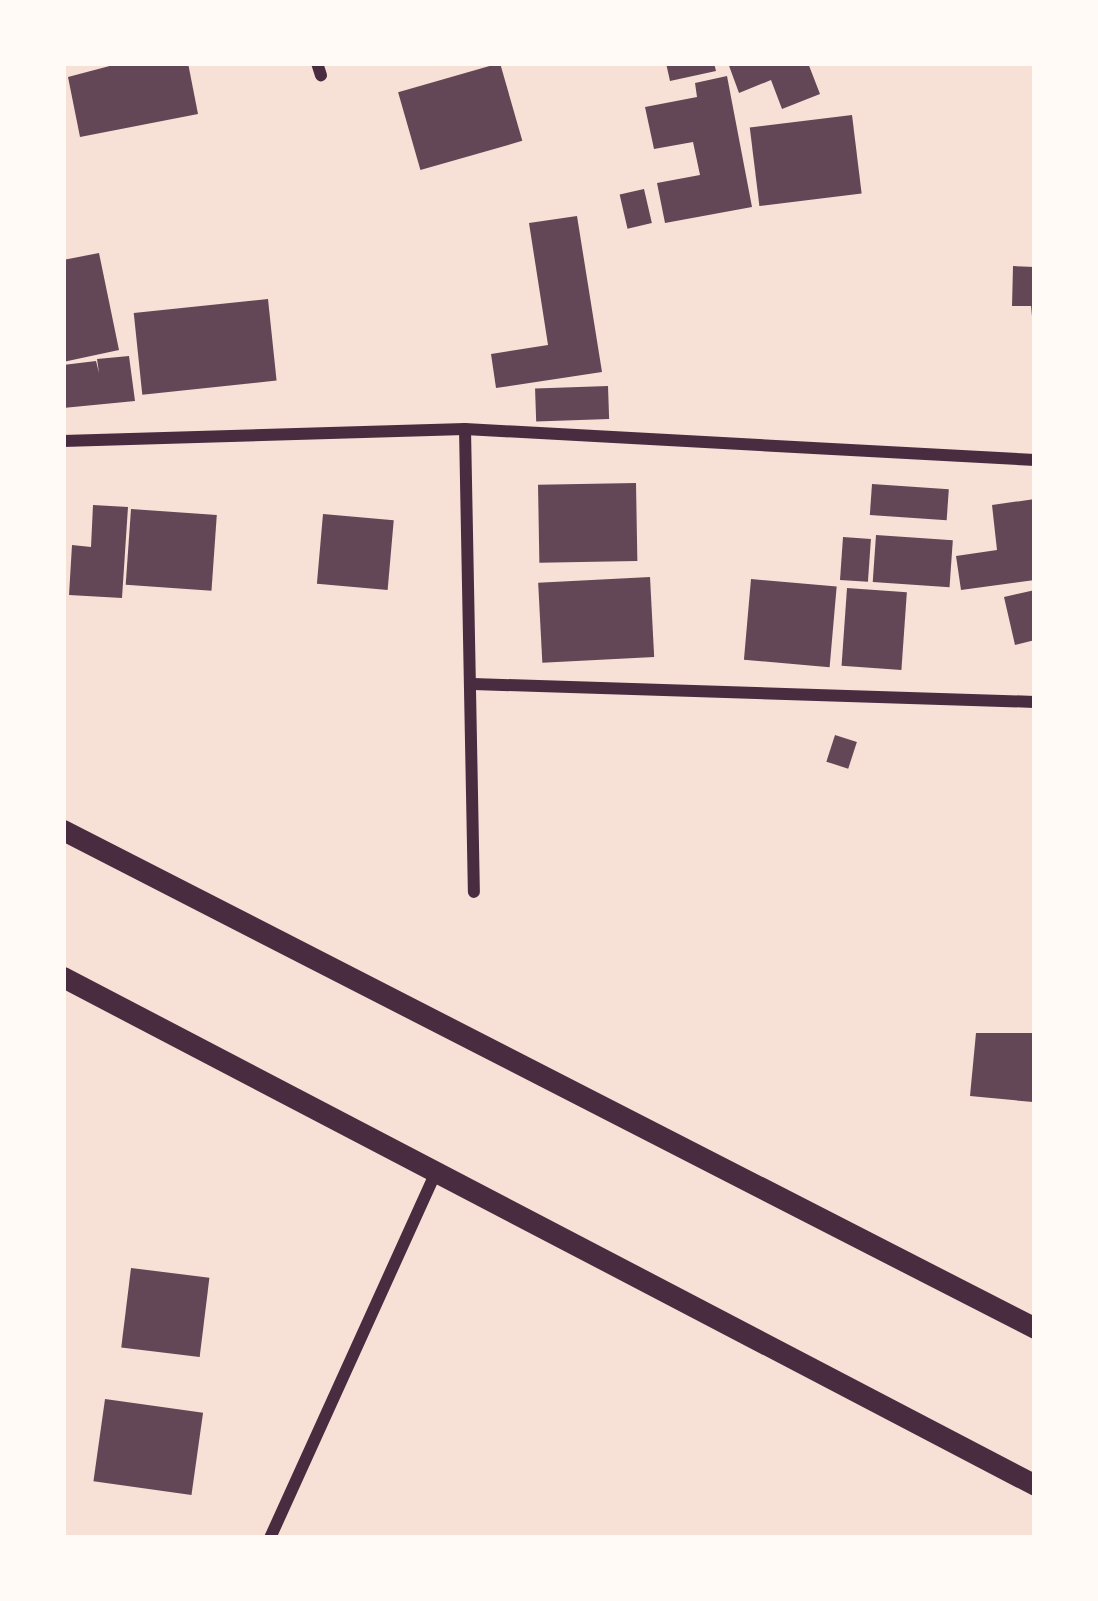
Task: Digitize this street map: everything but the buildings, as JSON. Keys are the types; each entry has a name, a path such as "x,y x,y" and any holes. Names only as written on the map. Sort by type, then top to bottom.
{"street":[{"path":"465,429 474,892"},
{"path":"63,441 465,429 1035,460"},
{"path":"473,684 1035,702"},
{"path":"63,830 1035,1328"},
{"path":"63,977 1035,1485"},
{"path":"270,1538 437,1170"}]}
